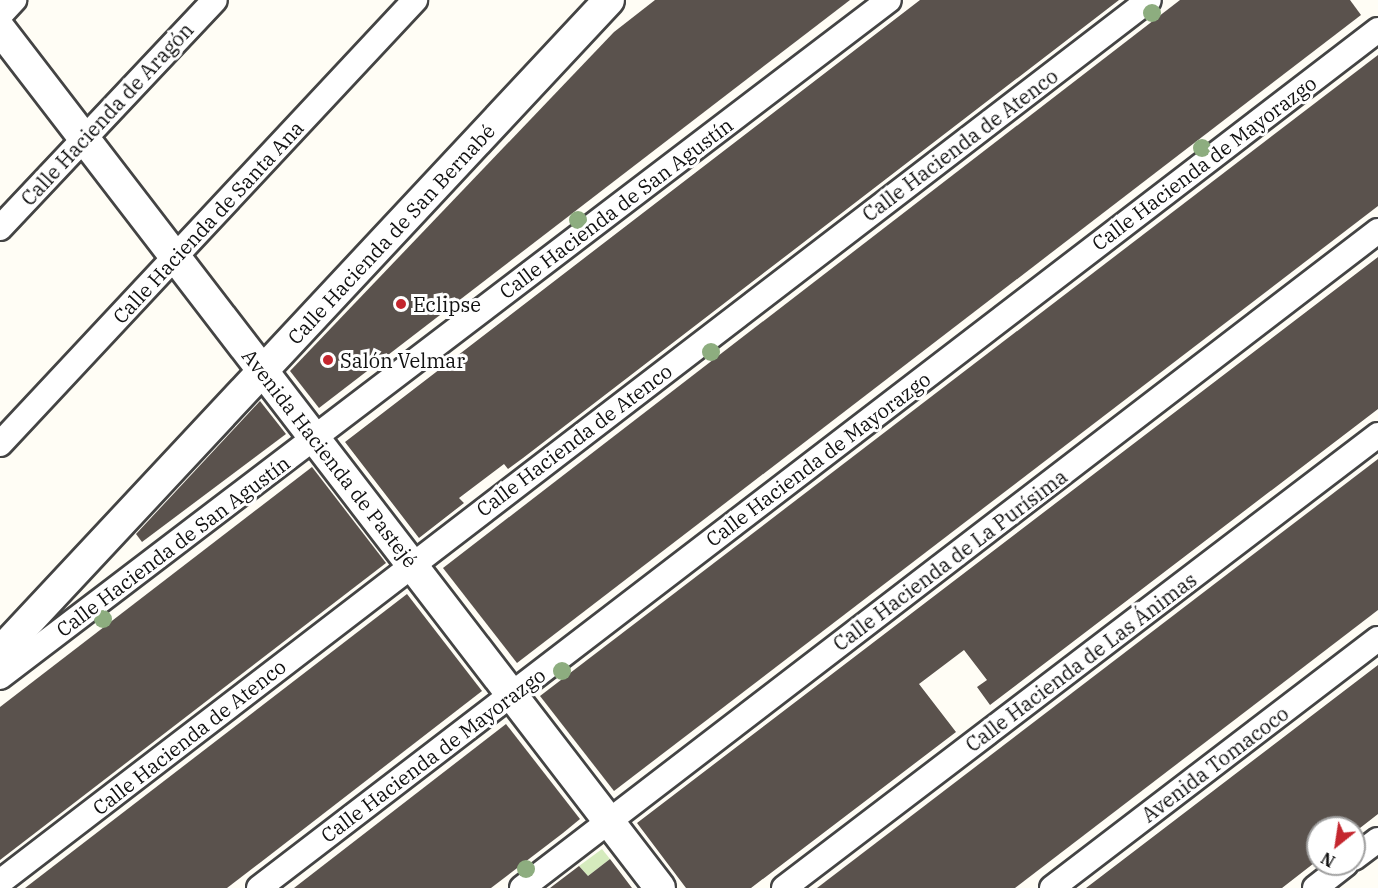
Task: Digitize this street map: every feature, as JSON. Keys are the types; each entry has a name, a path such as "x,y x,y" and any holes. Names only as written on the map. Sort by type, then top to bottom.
{"street":[{"path":"0,15 14,0"},
{"name":"Calle Hacienda de Aragón","path":"0,228 214,0"},
{"name":"Calle Hacienda de Santa Ana","path":"0,444 415,0"},
{"name":"Calle Hacienda de San Bernabé","path":"0,652 609,0"},
{"name":"Calle Hacienda de San Agustín","path":"0,677 889,0"},
{"name":"Calle Hacienda de Atenco","path":"0,882 1149,0"},
{"name":"Avenida Hacienda de Pastejé","path":"0,29 660,888"},
{"name":"Calle Hacienda de Mayorazgo","path":"259,888 1378,30"},
{"name":"Calle Hacienda de La Purísima","path":"522,888 1378,231"},
{"name":"Calle Hacienda de Las Ánimas","path":"784,888 1378,435"},
{"name":"Avenida Tomacoco","path":"1052,888 1378,639"},
{"path":"1315,888 1330,876"}],"green space":[{"path":"602,849 610,859 588,876 579,866"}],"building":[{"path":"655,0 850,0 319,408 290,371 614,32"},
{"path":"920,0 1119,0 523,458 508,469 504,464 459,498 464,503 419,538 345,442"},
{"path":"1180,0 1350,0 1361,15 517,663 443,568"},
{"path":"1378,55 1378,206 614,791 540,696"},
{"path":"1378,257 1378,409 990,705 977,687 987,680 964,650 919,684 956,732 751,888 686,888 637,823"},
{"path":"260,401 286,434 142,542 136,534"},
{"path":"1378,459 1378,610 1015,888 817,888"},
{"path":"312,467 386,563 0,860 0,707"},
{"path":"407,594 482,691 261,862 227,888 25,888"},
{"path":"1378,665 1378,814 1366,823 1366,816 1306,816 1306,869 1282,888 1086,888"},
{"path":"506,724 580,819 563,833 491,888 294,888"},
{"path":"610,859 632,888 550,888 579,866 588,876"}],"place":[{"name":"Eclipse","path":"401,304"},
{"name":"Salón Velmar","path":"328,360"}]}
